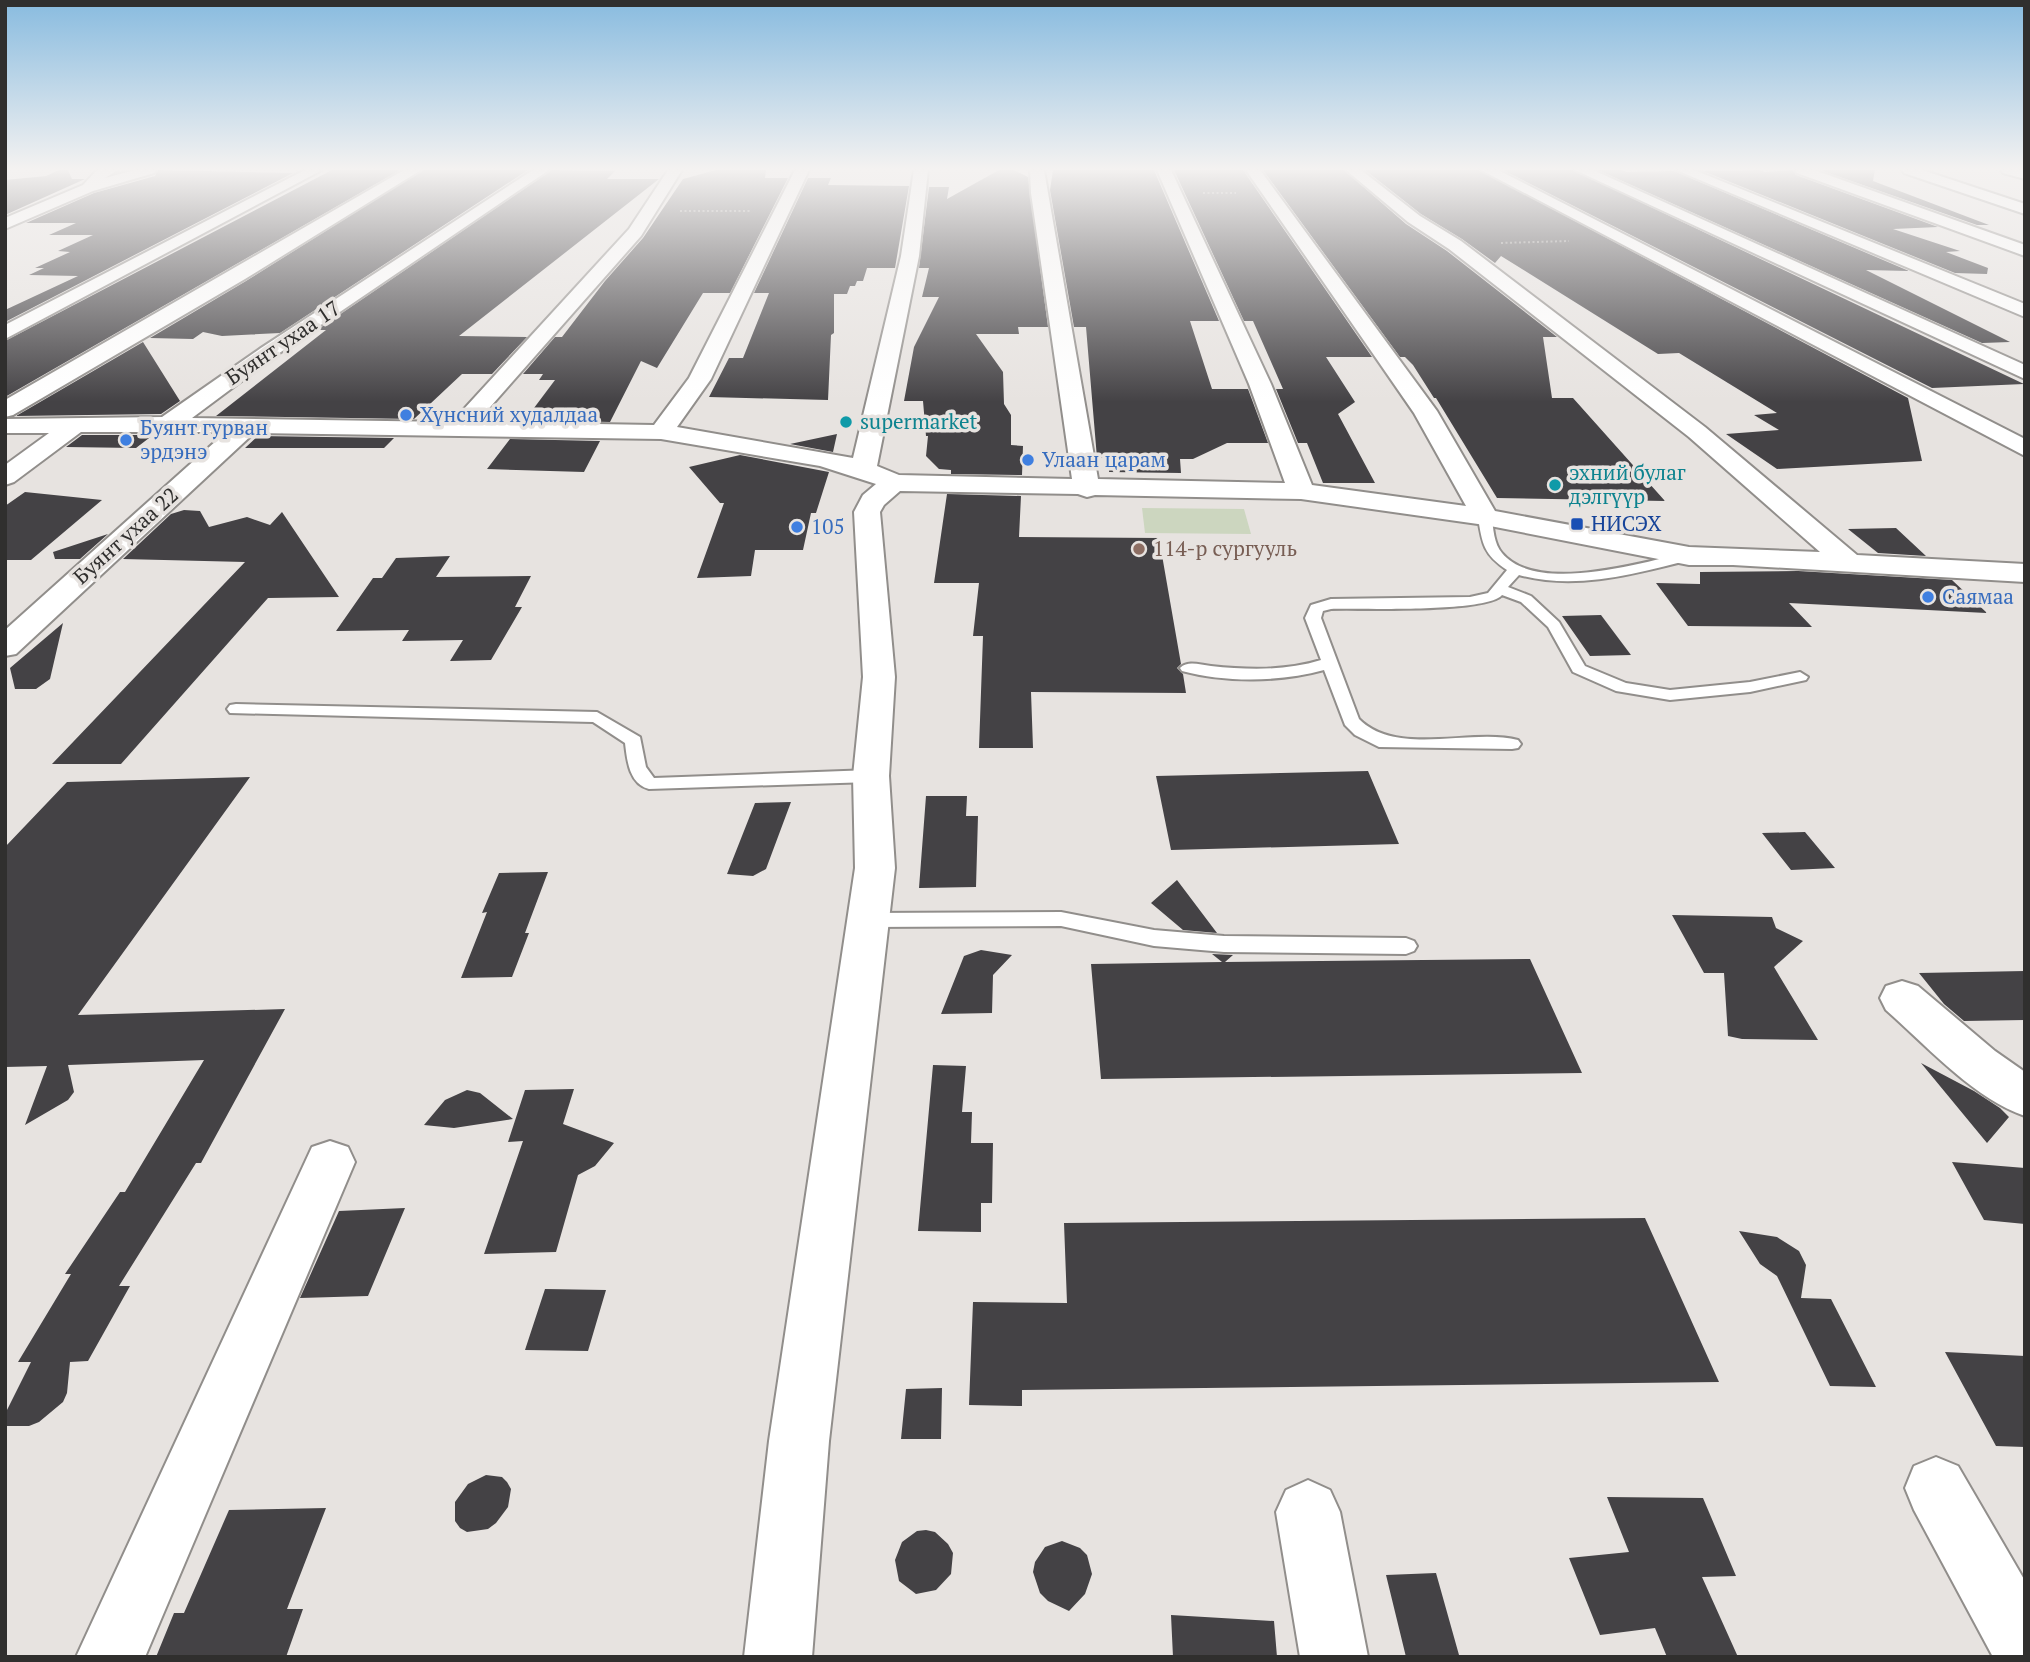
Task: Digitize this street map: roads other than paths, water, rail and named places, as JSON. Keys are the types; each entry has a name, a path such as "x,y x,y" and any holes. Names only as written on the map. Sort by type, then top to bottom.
{"street":[{"path":"5,333 167,248"},
{"path":"5,411 285,248"},
{"name":"Буянт ухаа 17","path":"166,425 268,352 425,248"},
{"path":"457,430 620,248"},
{"path":"661,432 700,379 763,248"},
{"path":"779,1657 799,1441 875,869 871,776 878,677 867,512 879,476 910,248"},
{"path":"1048,248 1087,489"},
{"path":"1198,248 1260,384 1301,491"},
{"path":"1310,248 1402,382 1425,411 1485,517"},
{"path":"1458,248 1697,432 1848,562"},
{"path":"1638,248 2025,449"},
{"path":"1755,248 2025,373"},
{"path":"1870,248 2025,311"},
{"path":"5,477 75,425"},
{"path":"5,426 166,425 661,432 793,453 879,476 1087,489 1301,491 1485,517 1689,556 2025,573"},
{"name":"Буянт ухаа 22","path":"5,648 247,426"},
{"path":"1902,998 1978,1064 2025,1097"},
{"path":"110,1657 330,1162"},
{"path":"1936,1488 2025,1647"},
{"path":"1308,1512 1334,1657"}],"lane":[{"path":"1485,517 1488,538 1496,556 1516,569 1545,576 1595,575 1689,556"},
{"path":"1512,744 1385,743 1361,731 1351,721 1313,618 1316,608 1331,604 1470,602 1493,596 1516,569"},
{"path":"1500,589 1525,599 1554,625 1579,669 1622,687 1670,695 1750,687 1800,677"},
{"path":"1188,668 1217,672 1289,672 1330,663"},
{"path":"236,709 597,717 634,741 637,768 649,783 871,776"},
{"path":"868,920 1061,919 1154,938 1224,944 1406,946"}],"place":[{"name":"Хүнсний худалдаа","path":"406,415"},
{"name":"supermarket","path":"846,422"},
{"name":"Буянт гурван эрдэнэ","path":"126,440"},
{"name":"Улаан царам","path":"1028,460"},
{"name":"эхний булаг дэлгүүр","path":"1555,485"},
{"name":"НИСЭХ","path":"1577,524"},
{"name":"105","path":"797,527"},
{"name":"114-р сургууль","path":"1139,549"},
{"name":"Саямаа","path":"1928,597"}]}
